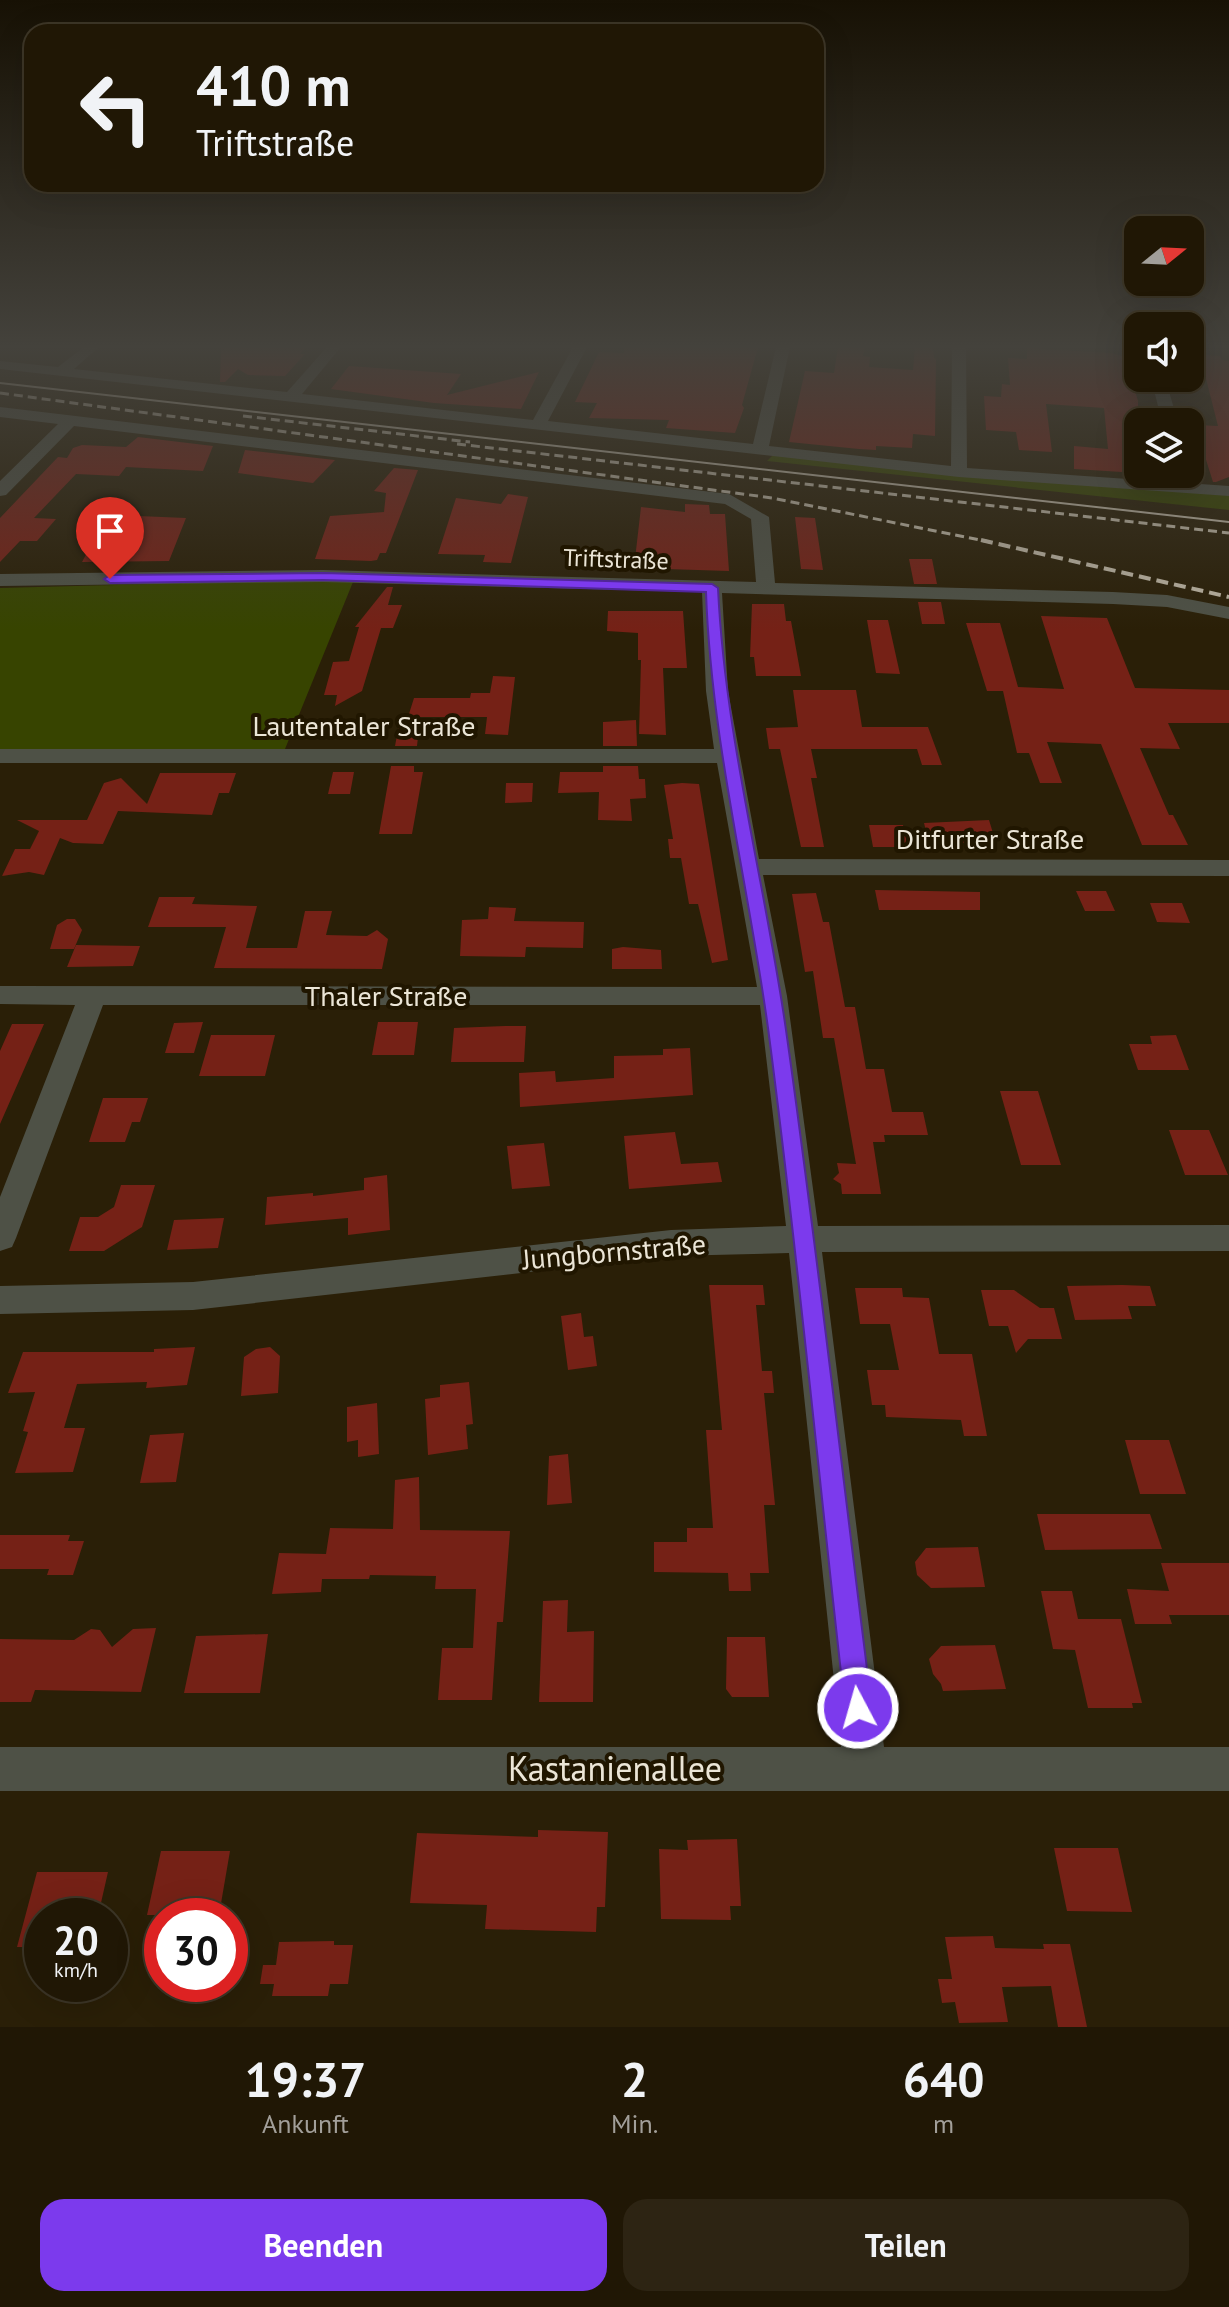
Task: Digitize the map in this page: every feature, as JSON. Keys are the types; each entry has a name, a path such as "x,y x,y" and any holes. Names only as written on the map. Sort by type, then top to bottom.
{"street":[{"path":"0,491 49,442"},
{"path":"251,442 729,499 760,517 766,590"},
{"path":"685,442 959,472 1124,479"},
{"path":"760,450 762,442"},
{"path":"959,442 959,472"},
{"path":"1204,485 1229,491"},
{"name":"Triftstraße","path":"0,580 323,576 1113,598 1167,601 1229,613"},
{"path":"712,588 715,661 729,756 773,996 865,1767"},
{"name":"Lautentaler Straße","path":"0,756 729,756"},
{"name":"Ditfurter Straße","path":"751,867 1229,868"},
{"name":"Thaler Straße","path":"0,995 773,996"},
{"path":"0,1238 93,995"},
{"name":"Jungbornstraße","path":"0,1300 193,1296 671,1243 804,1239 1229,1238"},
{"name":"Kastanienallee","path":"0,1769 1229,1769"}],"green space":[{"path":"774,454 1124,485 1124,488 1229,494 1229,510 767,461"},
{"path":"299,580 353,582 285,749 0,750 0,588"}],"building":[{"path":"132,442 213,446 203,471 126,467 119,476 76,474 34,518 56,519 37,541 20,541 0,562 0,518 58,457 67,458 73,448 82,445 126,447"},
{"path":"789,442 912,442 912,448 876,446 876,450"},
{"path":"1018,442 1051,442 1052,452 1019,450"},
{"path":"1107,442 1124,442 1124,472 1074,469 1074,446 1108,449"},
{"path":"1204,442 1229,442 1229,477 1213,482 1204,453"},
{"path":"245,450 335,460 313,483 238,473"},
{"path":"394,468 418,470 386,553 380,553 377,560 371,561 315,559 330,516 384,512 386,493 374,491"},
{"path":"508,494 528,497 511,563 483,562 485,555 438,554 456,498 501,504"},
{"path":"685,504 709,505 710,514 725,514 729,571 634,568 641,507 685,512"},
{"path":"115,515 186,518 169,561 82,562 104,521 110,521"},
{"path":"795,517 815,518 823,570 801,569"},
{"path":"909,559 932,559 937,584 914,584"},
{"path":"387,587 393,587 388,605 402,605 393,628 381,628 362,691 335,706 337,695 324,695 333,662 349,661 359,627 355,627"},
{"path":"918,602 941,602 945,624 922,624"},
{"path":"752,604 784,604 786,621 791,621 801,676 756,676 754,657 750,657"},
{"path":"608,611 683,611 687,668 663,668 666,735 639,734 641,660 638,660 638,633 607,631"},
{"path":"1041,616 1107,618 1135,688 1229,690 1229,723 1168,723 1180,749 1140,748 1169,815 1173,815 1188,845 1142,845 1101,744 1047,742 1062,783 1040,783 1029,753 1017,753 1003,691 987,691 966,623 1000,623 1018,687 1064,689"},
{"path":"867,620 888,620 900,674 876,673"},
{"path":"493,676 515,677 508,735 485,734 487,717 408,717 414,698 470,698 471,693 490,693"},
{"path":"793,690 856,690 862,727 928,727 942,765 922,765 917,749 811,749 817,778 811,778 824,847 801,847 780,749 769,749 766,728 798,727"},
{"path":"400,719 420,719 417,746 395,746"},
{"path":"636,720 637,746 603,746 603,722"},
{"path":"391,766 414,766 414,772 423,772 412,834 379,834"},
{"path":"603,766 638,766 639,779 645,779 646,798 630,799 632,821 598,820 599,792 558,793 560,772 603,772"},
{"path":"333,772 354,772 350,794 328,794"},
{"path":"160,773 236,773 229,793 219,793 212,815 118,811 103,844 73,843 60,838 44,875 29,872 2,876 15,849 30,849 39,831 17,820 87,820 104,783 121,778 147,804"},
{"path":"506,783 533,783 532,802 505,803"},
{"path":"699,784 728,960 712,963 698,904 689,904 681,858 670,858 668,839 673,839 664,785"},
{"path":"989,820 996,843 929,843 924,823"},
{"path":"869,825 903,825 908,847 873,847"},
{"path":"875,890 980,892 980,910 879,910"},
{"path":"1076,891 1106,891 1115,911 1085,911"},
{"path":"816,893 823,922 829,922 845,1007 855,1007 866,1069 884,1069 892,1112 923,1112 928,1135 884,1135 885,1142 873,1142 881,1194 842,1194 841,1184 833,1179 839,1173 837,1163 856,1164 834,1038 823,1038 813,971 805,972 792,894"},
{"path":"159,897 195,897 192,904 257,906 246,948 297,948 305,911 332,911 326,935 367,936 377,930 388,939 382,969 214,968 226,927 148,927"},
{"path":"1150,903 1182,903 1190,923 1157,922"},
{"path":"489,907 516,908 514,921 584,922 583,948 526,947 525,957 460,956 462,920 488,919"},
{"path":"67,919 75,919 82,930 74,949 50,949 57,925"},
{"path":"76,945 140,946 133,966 67,967"},
{"path":"612,949 661,950 662,969 612,969"},
{"path":"203,1022 194,1053 165,1053 174,1023"},
{"path":"378,1022 418,1022 414,1055 372,1055"},
{"path":"12,1024 44,1024 0,1124 0,1051"},
{"path":"526,1026 524,1062 451,1062 454,1028"},
{"path":"211,1035 275,1035 265,1076 199,1076"},
{"path":"1176,1035 1189,1070 1138,1070 1129,1044 1152,1044 1150,1036"},
{"path":"690,1048 693,1095 520,1107 519,1073 555,1071 556,1082 614,1078 614,1056 663,1055 663,1049"},
{"path":"1000,1091 1038,1091 1061,1165 1021,1165"},
{"path":"103,1098 148,1098 140,1122 132,1122 125,1142 89,1142"},
{"path":"1169,1130 1209,1130 1228,1175 1185,1175"},
{"path":"675,1132 681,1164 718,1162 722,1182 629,1189 624,1136"},
{"path":"544,1143 550,1186 512,1189 507,1146"},
{"path":"387,1175 390,1230 348,1235 348,1218 265,1225 267,1197 364,1190 364,1178"},
{"path":"121,1185 155,1185 142,1227 104,1251 69,1251 80,1217 98,1217 114,1207"},
{"path":"224,1218 218,1248 167,1250 174,1220"},
{"path":"709,1285 763,1285 765,1305 756,1305 762,1371 772,1371 774,1393 764,1393 775,1505 764,1505 769,1573 750,1573 751,1591 729,1591 728,1573 654,1572 654,1542 687,1542 687,1528 713,1528 706,1430 722,1430"},
{"path":"1067,1286 1150,1286 1156,1306 1128,1306 1132,1319 1075,1320"},
{"path":"855,1288 902,1288 903,1297 929,1298 939,1354 972,1354 987,1436 964,1436 961,1420 886,1417 885,1405 872,1405 867,1370 899,1370 890,1324 860,1324"},
{"path":"981,1290 1014,1290 1040,1308 1054,1308 1062,1339 1028,1339 1016,1353 1008,1326 989,1326"},
{"path":"581,1313 584,1337 593,1336 597,1366 568,1370 561,1316"},
{"path":"195,1347 187,1385 146,1388 147,1382 77,1384 64,1428 85,1428 73,1472 15,1473 28,1432 23,1431 35,1392 8,1393 23,1352 154,1352 154,1349"},
{"path":"270,1347 280,1356 278,1393 241,1396 244,1357 256,1349"},
{"path":"469,1382 473,1424 466,1425 468,1449 428,1455 425,1399 440,1397 440,1385"},
{"path":"377,1403 379,1454 358,1457 358,1440 347,1442 347,1407"},
{"path":"184,1433 176,1482 140,1483 150,1435"},
{"path":"1125,1440 1169,1440 1186,1494 1140,1494"},
{"path":"568,1454 572,1503 547,1505 549,1456"},
{"path":"419,1477 420,1530 510,1531 503,1622 497,1622 492,1700 438,1700 442,1648 473,1648 476,1589 435,1589 436,1576 370,1575 369,1579 322,1579 321,1592 272,1594 279,1553 326,1554 330,1528 393,1529 395,1480"},
{"path":"1037,1514 1150,1514 1162,1549 1045,1550"},
{"path":"0,1535 70,1535 68,1541 84,1541 73,1575 47,1575 49,1569 0,1569"},
{"path":"978,1547 985,1587 931,1588 917,1575 915,1562 926,1548"},
{"path":"1161,1563 1229,1563 1229,1615 1169,1615 1172,1624 1135,1624 1127,1589 1169,1591"},
{"path":"1041,1591 1072,1591 1078,1619 1121,1619 1142,1703 1132,1703 1133,1708 1088,1708 1075,1650 1053,1649"},
{"path":"568,1600 567,1632 594,1631 593,1702 539,1702 543,1601"},
{"path":"156,1628 141,1692 35,1690 31,1702 0,1702 0,1639 74,1640 91,1629 100,1630 112,1647 133,1629"},
{"path":"268,1634 260,1693 184,1693 196,1636"},
{"path":"727,1637 765,1637 769,1697 732,1697 726,1689"},
{"path":"995,1645 1006,1689 943,1691 929,1659 941,1646"},
{"path":"538,1830 608,1832 605,1907 597,1907 596,1932 485,1929 487,1905 410,1903 417,1833 538,1837"},
{"path":"737,1839 741,1906 730,1906 731,1920 661,1919 659,1849 688,1850 687,1840"},
{"path":"1054,1848 1118,1848 1132,1912 1067,1911"},
{"path":"161,1851 230,1851 222,1898 151,1898"},
{"path":"37,1872 108,1872 102,1898 30,1898"},
{"path":"24,1921 24,1947 17,1947"},
{"path":"993,1936 995,1948 1044,1949 1043,1944 1070,1944 1087,2027 1058,2027 1051,1986 1002,1987 1008,2022 959,2023 955,2002 942,2003 938,1979 952,1979 945,1937"},
{"path":"334,1941 334,1945 353,1945 348,1984 330,1984 328,1996 272,1996 274,1984 260,1984 263,1965 276,1965 279,1942"}],"tram line":[{"path":"518,442 1229,522"}],"railway":[{"path":"357,442 772,498 988,542"},
{"path":"457,444 1229,533"},
{"path":"981,540 988,542"},
{"path":"988,542 1229,597"}],"route":[{"path":"110,579 323,576 712,588 715,661 729,756 773,996 858,1708"}]}
